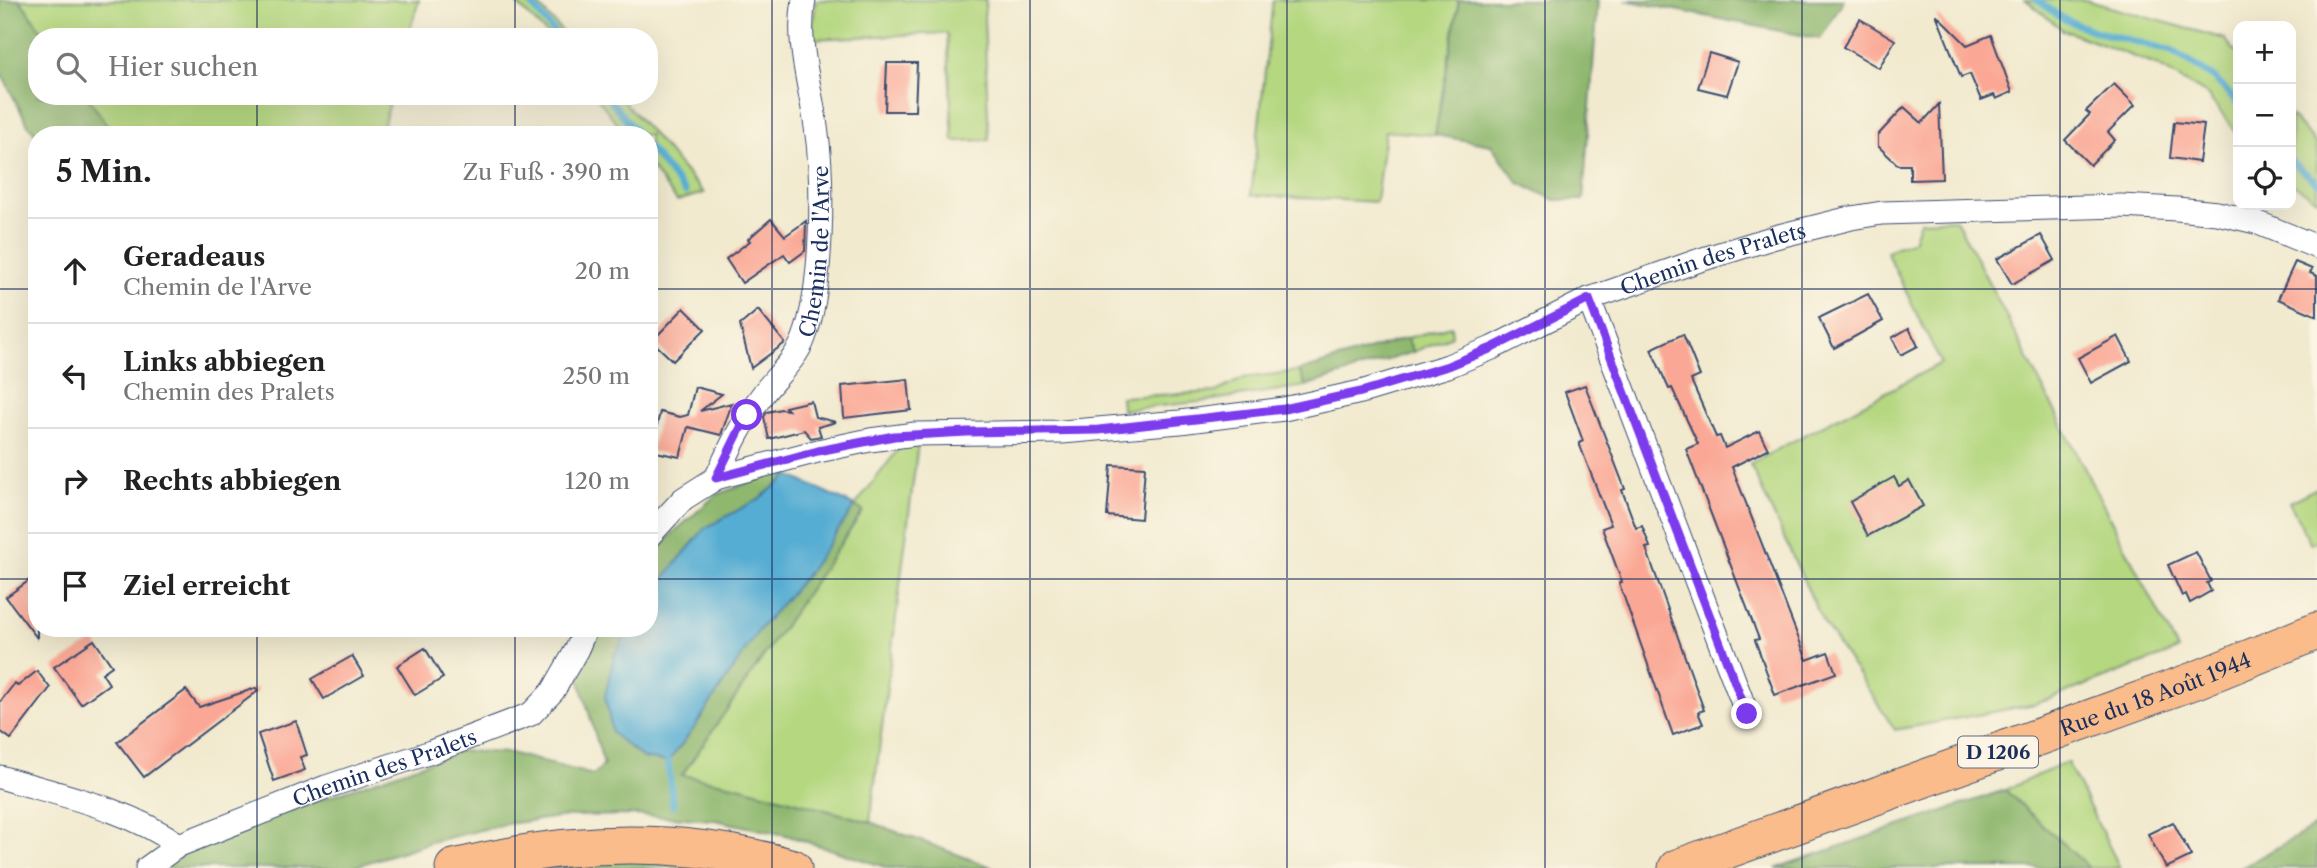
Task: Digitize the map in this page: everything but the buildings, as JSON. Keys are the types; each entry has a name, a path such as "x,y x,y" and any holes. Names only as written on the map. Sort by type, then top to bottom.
{"main road":[{"name":"Rue du 18 Août 1944","path":"1677,868 2196,680 2317,631"},
{"path":"454,868 549,849 617,845 720,851 793,868"}],"street":[{"name":"Chemin de l'Arve","path":"716,478 747,415 800,347 812,308 817,267 819,156 801,49 800,28 804,0"},
{"name":"Chemin des Pralets","path":"658,522 683,499 716,478 818,451 894,436 1099,430 1284,409 1361,392 1448,366 1492,348 1589,299 1700,260 1851,218 1882,214 2121,206 2177,209 2217,213 2256,222 2317,247"},
{"path":"1589,299 1747,714"},
{"name":"Chemin des Pralets","path":"147,868 178,845 326,787 431,752 531,714 553,691 582,637"},
{"path":"0,777 121,814 160,831 178,845"}],"green space":[{"path":"0,0 20,0 40,28 28,28 28,105 93,105 108,126 29,126 0,71"},
{"path":"20,0 419,0 411,28 40,28"},
{"path":"513,0 534,0 559,28 541,28"},
{"path":"816,0 986,0 984,17 989,140 953,141 947,33 811,39"},
{"path":"1273,0 1459,0 1435,135 1385,131 1376,202 1251,195"},
{"path":"1459,0 1598,0 1583,200 1555,200 1519,183 1491,145 1435,135"},
{"path":"1625,0 1844,0 1820,39"},
{"path":"2026,0 2085,0 2225,39 2233,49 2233,128 2207,95 2156,65 2063,30"},
{"path":"93,105 389,105 383,126 108,126"},
{"path":"603,105 627,105 645,126 619,126"},
{"path":"2296,122 2317,145 2317,199 2296,186"},
{"path":"658,141 704,193 677,201 658,177"},
{"path":"1956,219 2178,650 2036,704 1895,730 1822,620 1750,464 1941,363 1886,251 1913,241 1920,221"},
{"path":"1451,326 1452,336 1413,352 1407,338"},
{"path":"1407,338 1413,352 1306,386 1299,371"},
{"path":"1299,371 1306,386 1122,410 1121,397 1216,392 1244,378"},
{"path":"918,443 870,822 738,786 682,775 863,511 855,506 900,447"},
{"path":"778,471 789,475 759,499 705,528 658,585 658,550 716,495"},
{"path":"2317,488 2317,541 2311,544 2289,502"},
{"path":"855,506 863,511 682,775 738,786 870,822 994,868 888,868 786,835 715,820 636,815 568,816 506,824 434,841 350,868 162,868 201,841 460,751 510,753 593,775 604,765 579,678 595,637 624,637 614,656 612,733 643,758 668,762 694,728 759,630 808,573"},
{"path":"2067,762 2120,868 2089,868 2005,790"},
{"path":"2005,790 2089,868 1776,868"},
{"path":"2317,825 2317,868 2241,868"},
{"path":"632,860 732,868 538,868"}],"water":[{"path":"789,475 855,506 808,573 759,630 694,728 668,762 643,758 612,733 605,696 614,656 624,637 658,637 658,585 705,528 759,499"}],"waterway":[{"path":"528,0 551,28"},
{"path":"2037,0 2064,19 2094,31 2172,51 2213,77 2233,98"},
{"path":"614,105 631,126"},
{"path":"658,159 685,192"},
{"path":"2296,165 2317,183"},
{"path":"668,762 673,806"}],"route":[{"path":"747,415 716,478 818,451 894,436 1099,430 1284,409 1361,392 1448,366 1492,348 1589,299 1747,714"}]}
